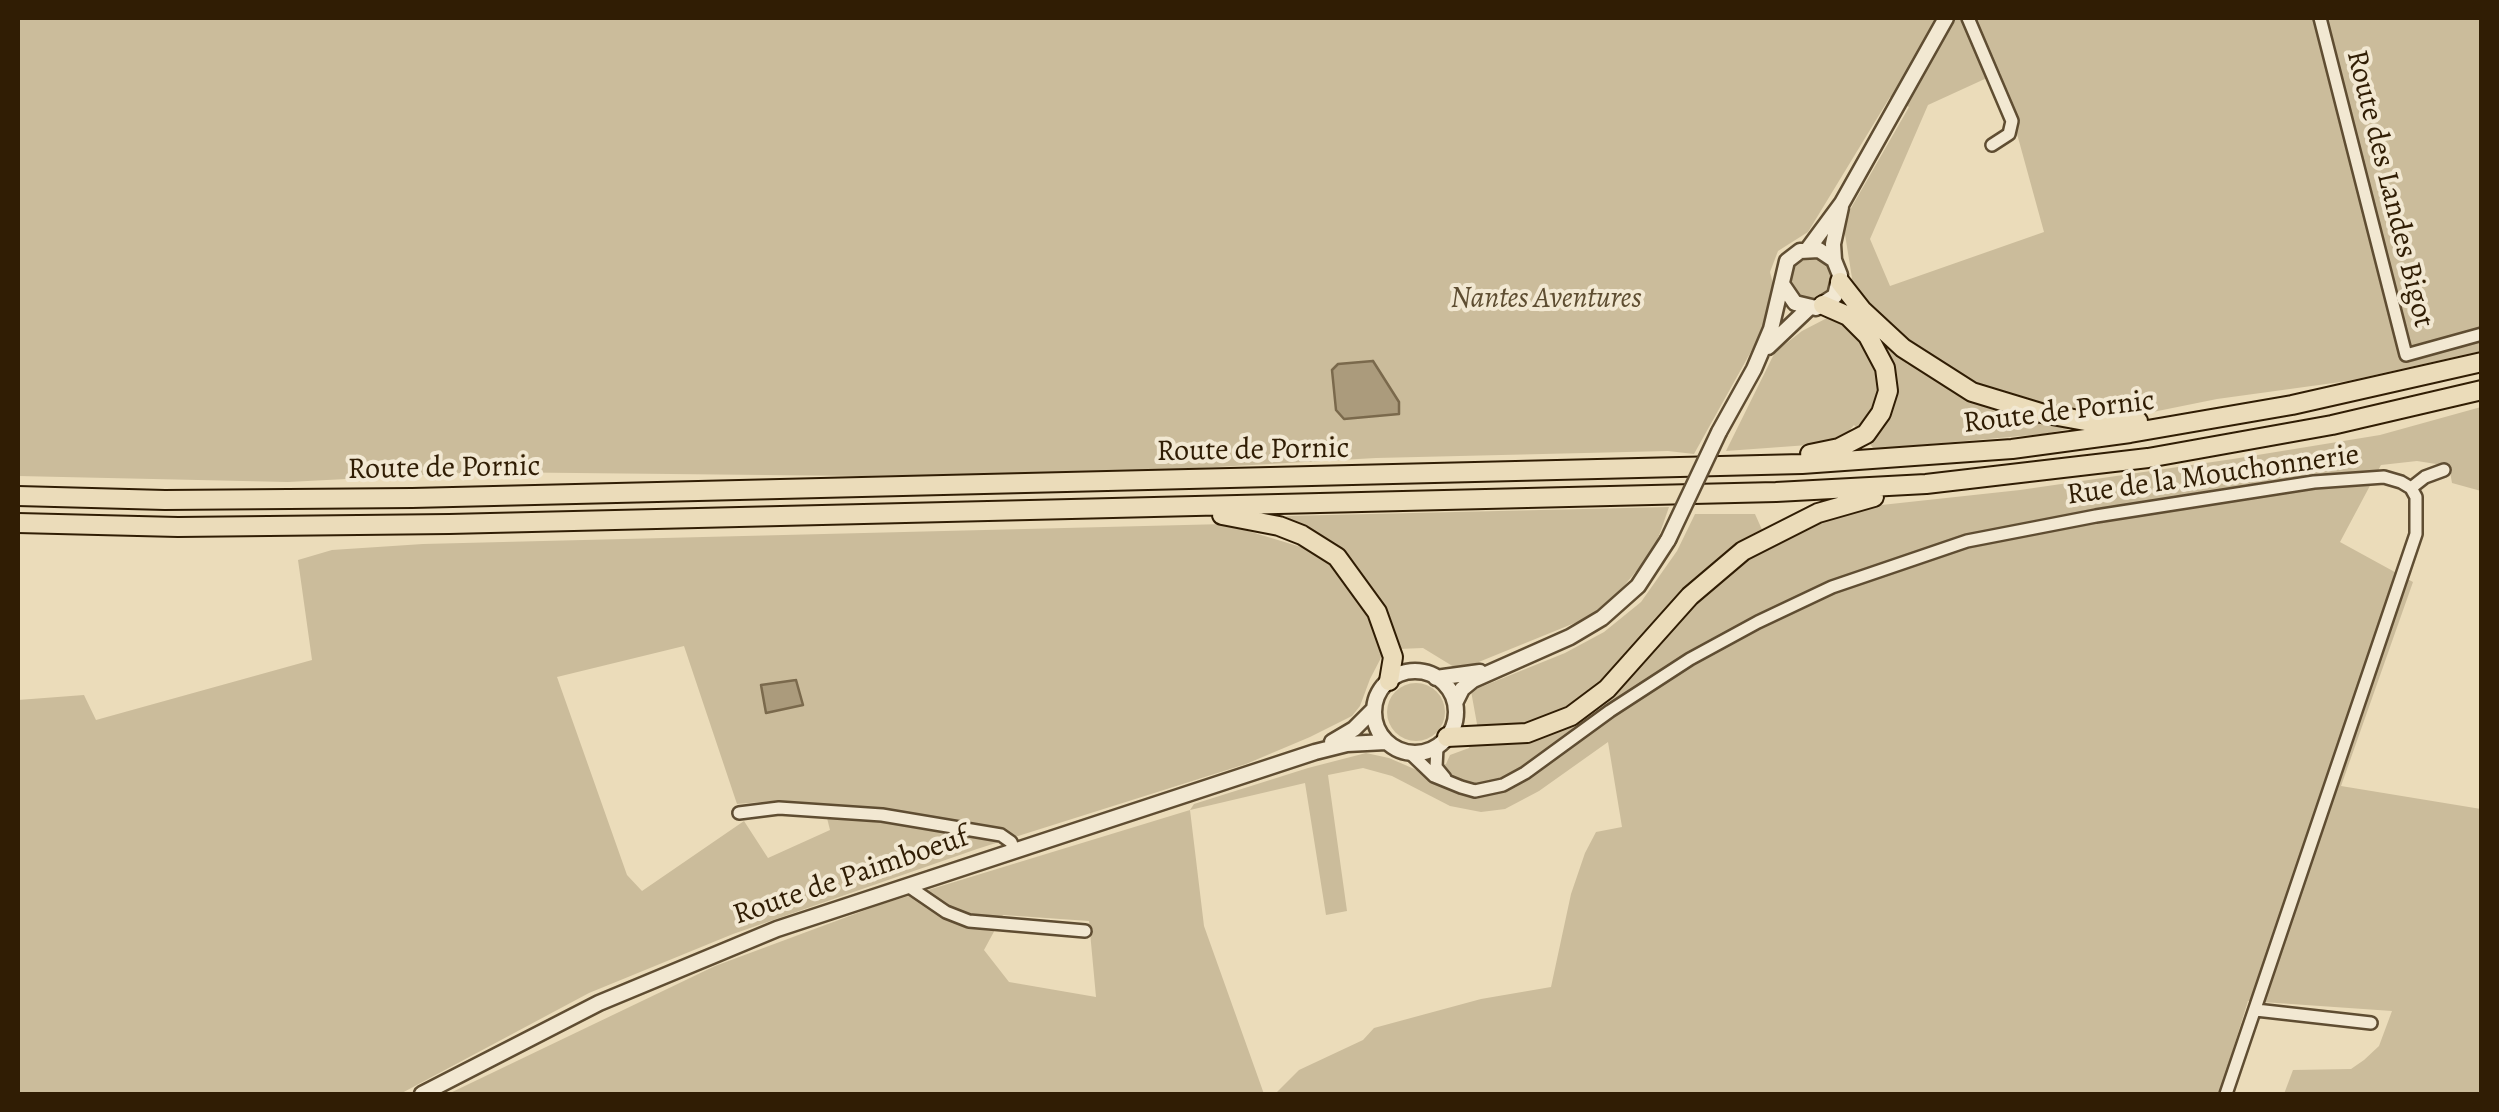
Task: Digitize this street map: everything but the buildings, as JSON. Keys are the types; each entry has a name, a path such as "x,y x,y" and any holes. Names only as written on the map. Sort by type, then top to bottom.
{"highway":[{"path":"1840,282 1862,310 1903,348 1972,392 2070,418 2103,422 2151,420 2173,426"},
{"path":"1718,466 1743,458 1815,454 1840,448 1875,424 1888,391 1888,377 1880,356 1868,336 1848,316 1816,307"},
{"name":"Route de Pornic","path":"18,496 348,499 1718,466 1968,453 2173,426 2308,402 2482,362"},
{"name":"Route de Pornic","path":"18,523 296,526 1670,496 1926,484 2202,449 2482,390"},
{"path":"1442,742 1527,732 1571,716 1614,682 1698,588 1752,545 1841,504 1902,494 1926,484"},
{"path":"1173,508 1197,516 1234,516 1279,526 1337,557 1376,612 1393,657 1389,681"}],"street":[{"path":"1455,703 1462,689 1496,668 1570,637 1602,618 1638,586 1668,540 1761,355 1787,261 1808,250 1842,203 1946,18"},
{"path":"1968,18 2012,122 2009,134 1992,145"},
{"name":"Route des Landes Bigot","path":"2320,18 2406,355 2482,334"},
{"path":"1761,355 1816,307 1835,296 1840,282 1833,244 1842,203"},
{"path":"1808,250 1820,250 1834,260"},
{"path":"1782,284 1794,303 1816,307"},
{"path":"2226,1094 2416,534 2418,512 2411,488 2426,476 2444,470"},
{"name":"Rue de la Mouchonnerie","path":"1410,753 1434,776 1475,791 1503,785 1690,659 1758,622 1832,587 1967,541 2096,516 2314,482 2384,477 2411,488"},
{"path":"1442,742 1410,753 1386,742 1374,709 1378,696 1389,681 1410,672 1436,678 1458,677 1496,668"},
{"path":"1436,678 1448,688 1455,703 1455,721 1442,742 1436,767 1448,781"},
{"name":"Route de Paimboeuf","path":"1315,752 1354,730 1374,709"},
{"name":"Route de Paimboeuf","path":"422,1094 568,1018 776,929 1315,752 1347,744 1386,742"},
{"path":"739,813 779,808 882,815 1001,835 1014,850"},
{"path":"908,886 946,912 969,921 1085,931"},
{"path":"2256,1010 2371,1022"}],"green space":[{"name":"Nantes Aventures","path":"18,18 2481,18 2481,351 2348,381 2217,399 2044,434 1874,449 1854,425 1845,436 1822,444 1726,451 1775,352 1827,318 1852,278 1843,222 1909,107 1890,97 1808,232 1778,251 1770,272 1778,303 1694,454 1668,451 1376,458 1127,472 860,476 482,472 288,482 18,476","holes":["2000,72 2044,232 1890,286 1870,239 1928,105"]},
{"path":"1811,257 1827,263 1833,279 1827,295 1811,301 1795,295 1789,279 1795,263"},
{"path":"2481,407 2481,491 2452,483 2449,466 2417,461 2381,465 2340,542 2413,582 2341,786 2481,809 2481,1094 2284,1094 2293,1070 2351,1069 2364,1060 2379,1046 2392,1011 2248,1001 2219,1094 1275,1094 1299,1070 1363,1040 1374,1028 1481,999 1551,987 1571,894 1585,853 1596,832 1622,827 1608,742 1539,791 1505,809 1481,812 1450,806 1392,776 1363,768 1328,775 1347,911 1326,915 1305,783 1190,810 1194,804 1366,753 1419,771 1446,764 1450,755 1469,748 1477,724 1471,691 1565,653 1604,632 1641,602 1677,551 1695,514 1755,514 1768,543 1802,525 1863,507 2020,490 2233,459 2380,435"},
{"path":"1669,507 1654,550 1618,593 1587,618 1459,670 1423,648 1383,654 1352,716 1310,737 1246,764 977,849 733,934 589,993 400,1094 18,1094 18,700 84,695 96,720 312,660 298,560 332,550 423,544 1225,524 1301,547 1308,529 1285,516","holes":["684,646 737,804 773,801 824,806 830,830 768,858 744,821 642,891 627,875 557,677"]},
{"path":"1416,683 1436,692 1445,712 1436,732 1416,741 1396,732 1387,712 1396,692"},
{"path":"1190,810 1204,926 1264,1094 448,1094 715,966 879,905","holes":["1003,915 1089,921 1096,997 1009,982 984,950"]}],"shaded area":[{"path":"1373,361 1399,402 1399,414 1344,419 1336,410 1332,370 1338,364"},
{"path":"796,680 803,705 766,713 761,685"}]}
